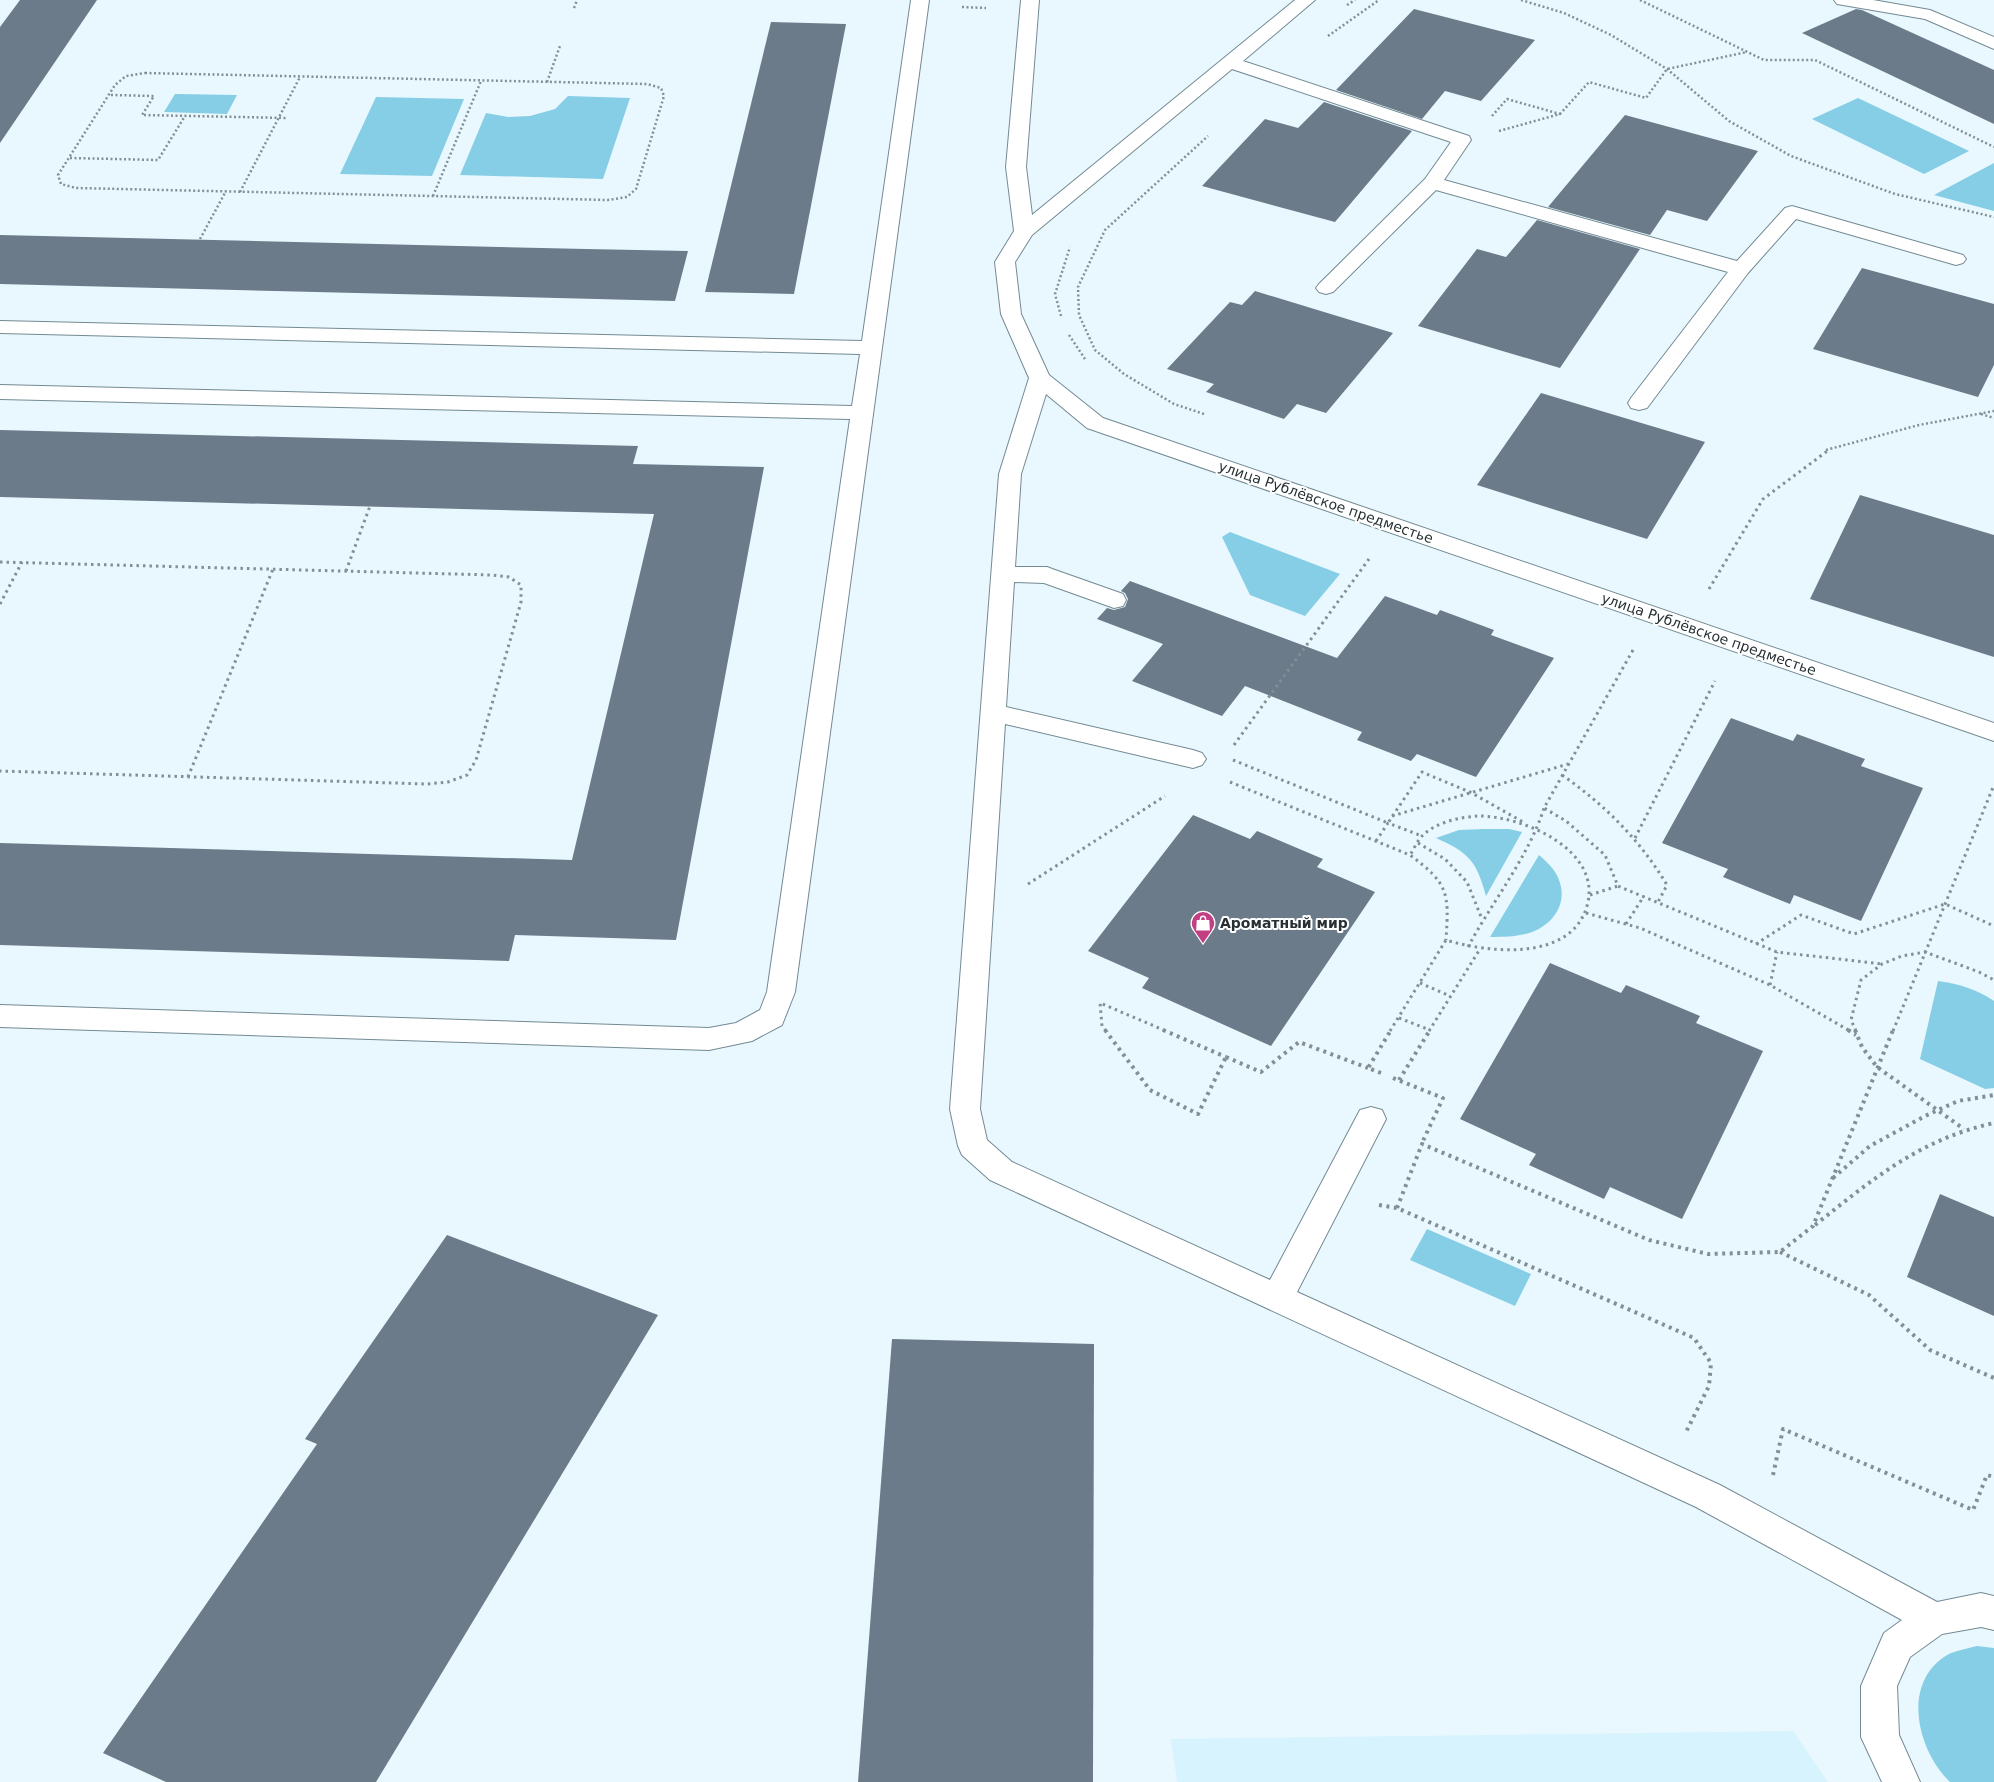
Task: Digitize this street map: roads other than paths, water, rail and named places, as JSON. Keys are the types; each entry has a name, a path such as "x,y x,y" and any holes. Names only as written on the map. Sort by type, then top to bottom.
{"street":[{"name":"улица Рублёвское предместье","path":"1306,0 1024,231 1005,262 1011,314 1040,378 1095,424 1994,732"},
{"path":"1843,0 1930,15 1994,44"},
{"path":"0,1016 709,1039 742,1033 772,1018 781,992 919,3"},
{"path":"1024,231 1016,167 1030,5"},
{"path":"1228,62 1462,140 1432,182 1326,288"},
{"path":"1432,182 1741,270"},
{"path":"1639,403 1741,270 1792,212 1956,259"},
{"path":"0,327 872,348"},
{"path":"1040,378 1010,474 964,1109 972,1146 1001,1171 1708,1496 1934,1619"},
{"path":"0,392 862,414"},
{"path":"1002,574 1047,576 1114,600"},
{"path":"993,713 1193,758"},
{"path":"1277,1298 1371,1119"},
{"path":"1901,1782 1880,1737 1879,1686 1897,1645 1934,1619 1981,1610 1994,1613"}],"place":[{"name":"Ароматный мир","path":"1203,944"}]}
